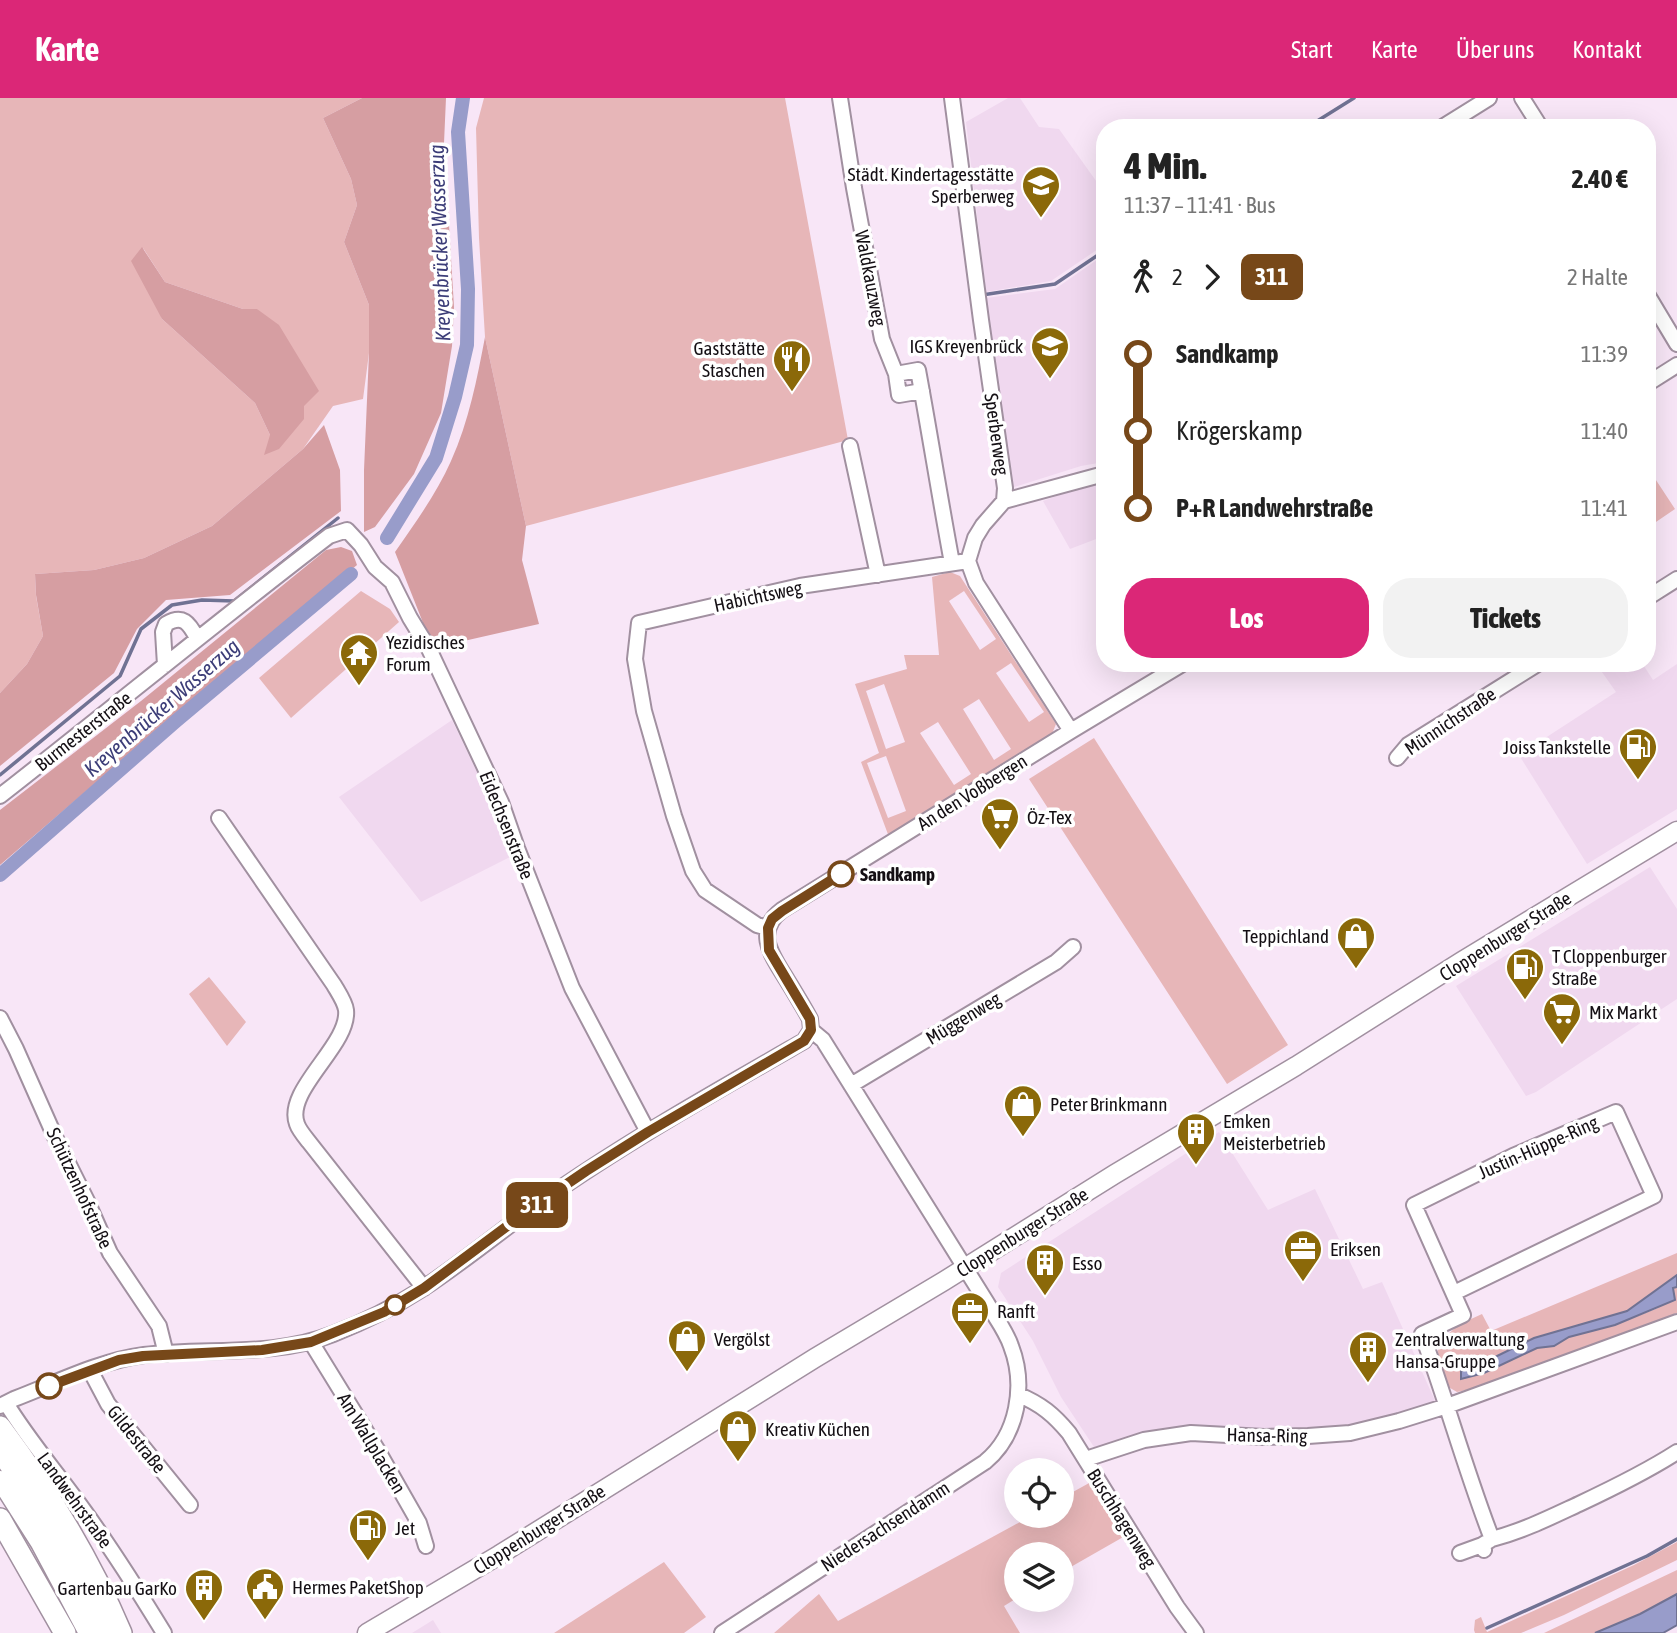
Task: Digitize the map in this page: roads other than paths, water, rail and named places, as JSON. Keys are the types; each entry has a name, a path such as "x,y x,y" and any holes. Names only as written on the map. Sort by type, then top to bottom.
{"highway":[{"path":"0,1427 51,1499 105,1597 121,1633"},
{"path":"0,1519 65,1633"}],"main road":[{"name":"Cloppenburger Straße","path":"367,1633 499,1555 815,1358 1677,831"},
{"path":"0,1453 64,1553 105,1633"},
{"path":"0,1480 40,1543 88,1633"}],"street":[{"name":"Waldkauzweg","path":"840,98 882,339 896,374 900,395 922,391"},
{"name":"Sperberweg","path":"952,98 1004,488 1004,501 979,531 968,561"},
{"path":"1455,119 1489,98"},
{"path":"1522,98 1535,119"},
{"path":"1656,309 1677,344"},
{"path":"1656,378 1677,365"},
{"path":"896,374 918,370 952,563"},
{"path":"849,446 878,575"},
{"path":"1004,501 1096,476"},
{"name":"Burmesterstraße","path":"0,796 329,536 347,530"},
{"name":"Eidechsenstraße","path":"347,530 361,545 375,567 392,582 429,649 501,802 572,988 648,1132"},
{"path":"968,561 976,583 1071,731"},
{"name":"Habichtsweg","path":"768,928 757,925 705,890 693,871 668,797 642,700 635,659 639,623 800,586 968,561"},
{"path":"1656,592 1677,579"},
{"path":"165,665 163,632 166,624 174,619 182,620 191,626 197,638"},
{"name":"An den Voßbergen","path":"768,928 772,919 782,911 1169,672"},
{"name":"Münnichstraße","path":"1397,758 1408,746 1525,672"},
{"path":"219,818 334,985 346,1008 341,1032 301,1093 296,1108 296,1123 424,1288"},
{"path":"3,1405 119,1360 166,1353 262,1350 311,1342 384,1312 424,1288 554,1193 648,1132 804,1041 811,1030 810,1019 769,950 768,928"},
{"name":"Müggenweg","path":"851,1085 1056,962 1073,947"},
{"name":"Schützenhofstraße","path":"0,1018 110,1253 159,1326 166,1353"},
{"path":"811,1030 823,1040 1010,1342 1019,1379 1018,1395"},
{"name":"Justin-Hüppe-Ring","path":"1447,1406 1422,1334 1463,1315 1414,1205 1513,1156 1616,1112 1654,1196 1454,1293"},
{"name":"Hansa-Ring","path":"1086,1459 1144,1440 1191,1433 1308,1437 1350,1433 1447,1406 1677,1322"},
{"name":"Am Wallplacken","path":"311,1342 419,1523 426,1546"},
{"name":"Gildestraße","path":"90,1370 108,1404 190,1505"},
{"name":"Buschhagenweg","path":"1018,1395 1052,1413 1069,1433 1177,1607 1196,1633"},
{"name":"Niedersachsendamm","path":"722,1633 995,1454 1014,1417 1018,1395"},
{"name":"Landwehrstraße","path":"3,1405 128,1573 164,1633"},
{"path":"1447,1406 1472,1479 1486,1545"},
{"path":"1460,1553 1541,1522 1625,1482 1677,1452"}],"water":[{"path":"1677,1275 1677,1287 1673,1288 1675,1300 1615,1325 1569,1337 1554,1346 1537,1348 1484,1373 1461,1379 1461,1371 1534,1338 1627,1311"},
{"path":"1677,1594 1677,1625 1663,1633 1595,1633 1640,1614"}],"waterway":[{"name":"Kreyenbrücker Wasserzug","path":"387,538 436,458 455,397 467,345 468,289 458,132 463,98"},
{"path":"1320,119 1354,98"},
{"path":"982,293 1055,284 1096,256"},
{"path":"0,775 120,676 141,629 172,605 202,600 234,601 338,518"},
{"name":"Kreyenbrücker Wasserzug","path":"0,875 176,721 351,574"},
{"path":"1487,1628 1647,1556 1677,1539"}],"place":[{"name":"Städt. Kindertagesstätte Sperberweg","path":"1041,219"},
{"name":"IGS Kreyenbrück","path":"1050,380"},
{"name":"Gaststätte Staschen","path":"792,393"},
{"name":"Yezidisches Forum","path":"359,687"},
{"name":"Joiss Tankstelle","path":"1638,781"},
{"name":"Öz-Tex","path":"1000,851"},
{"name":"Sandkamp","path":"841,874"},
{"name":"Teppichland","path":"1356,970"},
{"name":"T Cloppenburger Straße","path":"1525,1001"},
{"name":"Mix Markt","path":"1562,1046"},
{"name":"Peter Brinkmann","path":"1023,1138"},
{"name":"Emken Meisterbetrieb","path":"1196,1166"},
{"name":"Eriksen","path":"1303,1283"},
{"name":"Esso","path":"1045,1297"},
{"name":"Ranft","path":"970,1345"},
{"name":"Vergölst","path":"687,1373"},
{"name":"Zentralverwaltung Hansa-Gruppe","path":"1368,1384"},
{"name":"Kreativ Küchen","path":"738,1463"},
{"name":"Jet","path":"368,1562"},
{"name":"Hermes PaketShop","path":"265,1621"},
{"name":"Gartenbau GarKo","path":"204,1622"}]}
